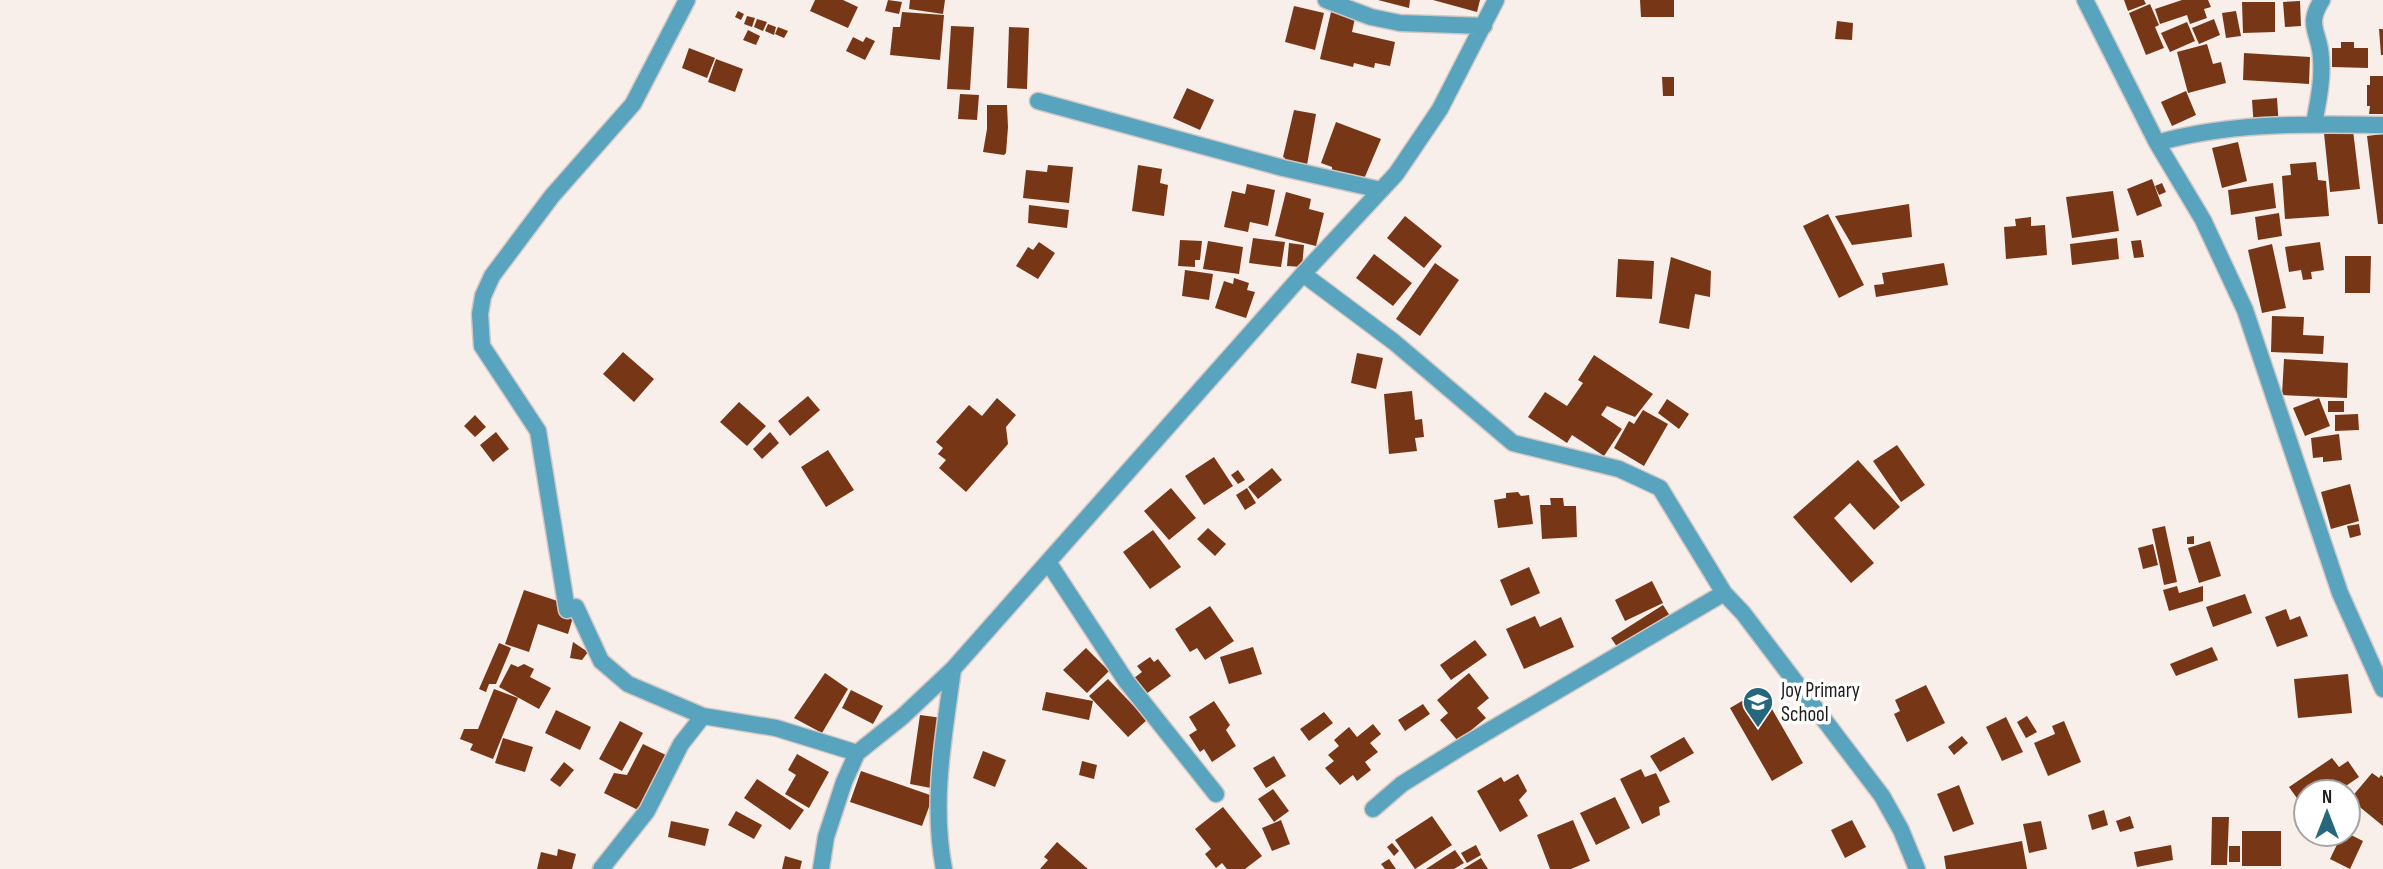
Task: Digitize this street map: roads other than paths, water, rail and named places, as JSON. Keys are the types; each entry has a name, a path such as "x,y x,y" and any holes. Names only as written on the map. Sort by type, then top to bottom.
{"street":[{"path":"687,0 633,104 552,196 492,276 482,296 482,346 538,431 567,610 576,607 601,661 628,684 703,716 776,728 857,753"},
{"path":"1326,0 1371,17 1400,23 1484,26"},
{"path":"821,869 826,837 844,782 857,753 902,717 953,669 1303,274 1396,174 1440,109 1496,0"},
{"path":"2085,0 2157,143 2203,220 2245,310 2340,593 2383,690"},
{"path":"2314,124 2320,87 2321,56 2312,25 2314,12 2322,0"},
{"path":"1038,101 1283,168 1381,190"},
{"path":"2157,143 2180,136 2221,130 2314,124 2383,125"},
{"path":"1303,274 1394,342 1513,443 1619,470 1660,488 1724,593 1882,796 1901,830 1917,869"},
{"path":"1048,562 1126,681 1216,794"},
{"path":"1373,809 1402,785 1463,746 1724,593"},
{"path":"944,869 937,825 942,748 953,669"},
{"path":"601,869 647,811 681,744 703,716"}],"place":[{"name":"Joy Primary School","path":"1758,729"}]}
